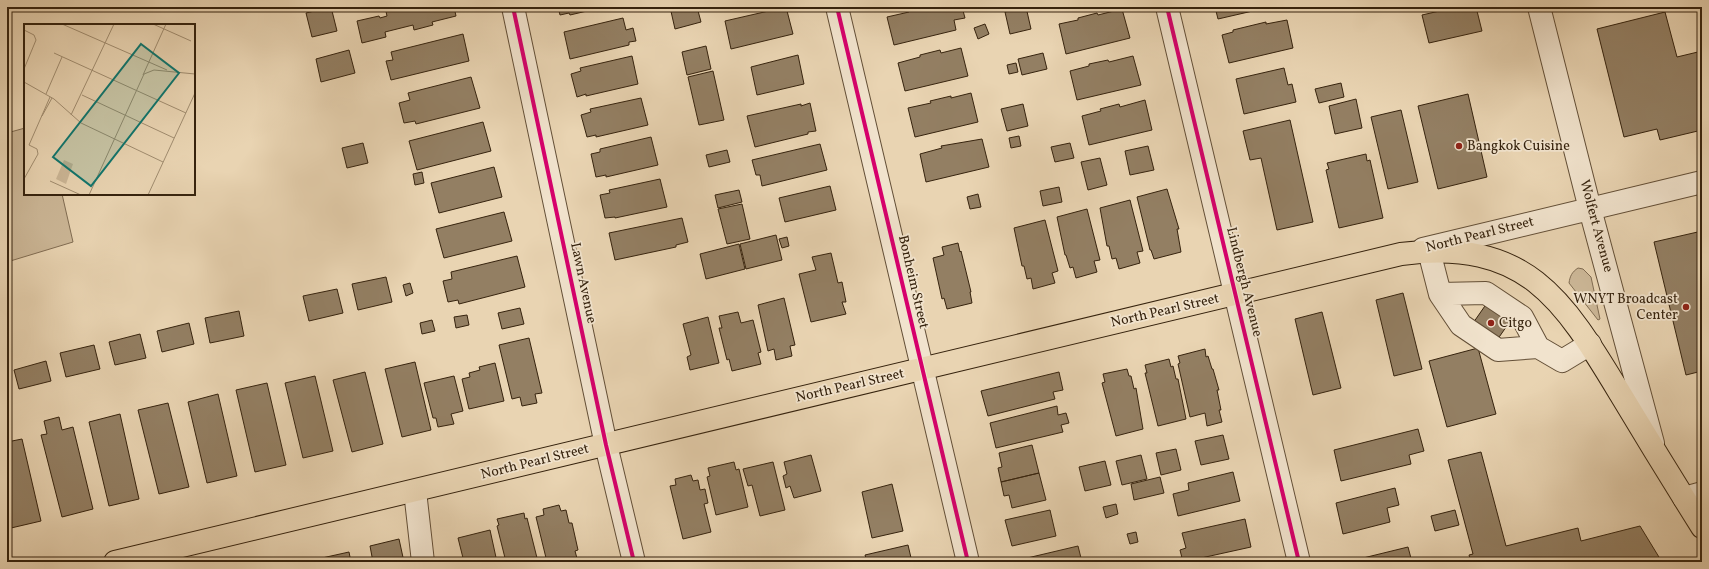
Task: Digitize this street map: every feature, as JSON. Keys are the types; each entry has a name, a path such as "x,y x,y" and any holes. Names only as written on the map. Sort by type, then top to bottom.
{"main road":[{"path":"1401,254 1429,251 1474,254 1491,258 1520,272 1544,287 1590,344 1655,452"},
{"name":"North Pearl Street","path":"115,562 1401,254"},
{"name":"Wolfert Avenue","path":"1655,452 1693,495 1702,527"}],"street":[{"name":"Lawn Avenue","path":"513,7 606,444 634,562"},
{"name":"Bonheim Street","path":"837,7 968,562"},
{"name":"Lindbergh Avenue","path":"1167,7 1299,562"},
{"name":"Wolfert Avenue","path":"1539,7 1590,209 1655,452"},
{"name":"North Pearl Street","path":"1401,254 1702,182"},
{"path":"1429,251 1440,294 1461,325 1498,350 1538,347"},
{"path":"1440,294 1486,293 1522,317 1538,347 1562,361 1590,344"},
{"path":"415,491 424,562"}],"shaded area":[{"path":"24,128 24,195 62,195 73,242 7,262 7,133"},
{"path":"1578,268 1583,269 1591,277 1600,319 1598,320 1569,283 1572,274"}],"building":[{"path":"331,7 337,31 312,37 306,13"},
{"path":"385,7 454,7 456,16 432,22 433,25 414,30 413,25 385,32 386,37 362,43 357,21 379,16 380,18 387,16"},
{"path":"558,7 604,7 570,15 569,13 560,15"},
{"path":"670,7 697,7 701,22 675,29"},
{"path":"786,7 793,34 731,49 725,21"},
{"path":"918,7 962,7 965,18 954,20 956,30 894,45 887,17 909,12 908,9"},
{"path":"1026,7 1031,29 1010,34 1005,12"},
{"path":"1215,7 1270,7 1218,19"},
{"path":"1457,7 1476,7 1482,31 1429,43 1422,15"},
{"path":"1122,9 1130,38 1066,54 1059,24 1078,20 1078,18 1097,13 1098,15"},
{"path":"1665,12 1677,57 1702,51 1702,130 1660,140 1657,129 1624,137 1597,29"},
{"path":"623,18 626,30 633,28 636,41 629,42 629,45 570,59 564,32"},
{"path":"1287,20 1293,48 1229,63 1222,35 1233,32 1233,30 1266,22 1266,24"},
{"path":"985,24 989,34 978,39 974,28"},
{"path":"463,34 469,61 391,80 386,61 393,60 391,52"},
{"path":"706,46 711,69 687,75 682,52"},
{"path":"961,48 968,76 905,91 898,63 940,50 941,53"},
{"path":"349,50 355,73 321,82 316,59"},
{"path":"1043,53 1047,69 1022,75 1018,59"},
{"path":"798,55 804,84 757,95 751,67"},
{"path":"632,56 638,84 577,97 571,74 581,71 580,68"},
{"path":"1133,56 1141,85 1077,100 1070,71 1089,66 1089,64 1108,60 1109,62"},
{"path":"1016,63 1018,72 1009,74 1007,65"},
{"path":"1284,68 1288,85 1292,84 1296,102 1244,114 1236,79"},
{"path":"713,71 724,120 699,125 688,77"},
{"path":"471,77 480,108 416,124 415,121 404,123 399,103 410,100 408,93"},
{"path":"1341,83 1344,97 1319,103 1315,89"},
{"path":"971,93 978,122 915,137 908,108 931,103 930,101 951,96 951,98"},
{"path":"1468,94 1487,177 1438,189 1418,106"},
{"path":"641,98 648,125 596,137 596,135 587,137 581,115 591,112 590,109"},
{"path":"1356,99 1362,128 1335,134 1329,106"},
{"path":"1145,100 1152,130 1089,145 1082,116 1119,104 1120,107"},
{"path":"810,103 816,131 755,147 747,116"},
{"path":"1023,104 1028,126 1007,131 1001,109"},
{"path":"1401,110 1418,182 1388,189 1371,117"},
{"path":"1290,120 1313,222 1277,230 1261,158 1250,160 1243,131"},
{"path":"483,122 491,151 417,170 409,141"},
{"path":"1019,136 1021,146 1011,148 1009,138"},
{"path":"651,137 658,165 606,177 606,175 596,177 591,154 600,152 600,149"},
{"path":"982,139 989,167 926,182 920,154 942,148 941,146"},
{"path":"363,143 368,163 347,168 342,148"},
{"path":"1070,143 1074,158 1055,162 1051,147"},
{"path":"820,144 827,170 762,186 760,175 756,175 752,160"},
{"path":"1148,146 1154,170 1130,175 1125,151"},
{"path":"727,150 730,162 709,167 706,155"},
{"path":"1366,154 1367,161 1370,160 1383,218 1339,228 1326,170 1329,169 1327,163"},
{"path":"1100,158 1107,185 1088,190 1081,162"},
{"path":"494,167 502,197 439,213 431,183"},
{"path":"422,172 424,183 415,185 413,174"},
{"path":"660,179 667,207 615,218 605,218 600,195 610,193 609,190"},
{"path":"830,186 836,210 785,222 779,198"},
{"path":"1059,187 1062,202 1043,206 1040,191"},
{"path":"1167,189 1179,229 1177,229 1181,252 1154,259 1150,250 1137,197"},
{"path":"739,190 742,202 718,208 715,195"},
{"path":"978,194 981,207 970,209 967,197"},
{"path":"1130,200 1143,251 1137,252 1140,263 1119,269 1116,258 1112,259 1109,246 1107,246 1100,208"},
{"path":"742,204 750,239 727,244 718,209"},
{"path":"1087,209 1100,260 1094,261 1097,272 1076,278 1073,267 1070,268 1065,255 1057,217"},
{"path":"504,212 512,241 444,258 436,229"},
{"path":"682,218 688,242 676,245 676,247 615,260 609,233"},
{"path":"1045,220 1058,271 1052,273 1055,283 1033,289 1031,278 1027,279 1024,266 1022,266 1014,228"},
{"name":"WNYT Broadcast Center","path":"1702,231 1702,371 1686,375 1654,242"},
{"path":"776,235 782,260 746,269 740,244"},
{"path":"787,237 789,246 782,248 779,239"},
{"path":"958,243 971,292 972,303 947,309 944,298 942,299 933,258 944,255 942,247"},
{"path":"739,244 745,269 706,279 700,254"},
{"path":"831,253 838,283 842,282 846,302 842,302 846,314 811,322 799,274 816,270 812,257"},
{"path":"517,256 525,287 459,304 458,300 448,302 443,281 452,279 451,272"},
{"path":"386,277 392,302 358,310 352,284"},
{"path":"410,283 413,293 406,296 403,285"},
{"path":"337,289 343,313 309,321 303,296"},
{"path":"1403,293 1422,369 1394,376 1376,300"},
{"path":"784,298 795,345 790,346 792,356 776,360 774,349 768,351 758,305"},
{"name":"Citgo","path":"1487,303 1511,320 1495,343 1471,326"},
{"path":"520,308 524,324 502,329 498,313"},
{"path":"239,311 244,336 210,343 205,318"},
{"path":"738,312 741,323 753,320 761,352 758,353 761,364 732,371 729,359 727,360 719,328 722,328 719,316"},
{"path":"1322,312 1341,388 1313,395 1295,319"},
{"path":"467,315 469,325 456,328 454,317"},
{"path":"708,317 719,363 690,370 687,357 691,355 683,324"},
{"path":"432,320 435,331 422,334 420,323"},
{"path":"189,323 194,344 162,352 157,331"},
{"path":"140,334 146,358 115,365 109,342"},
{"path":"529,338 542,393 535,394 537,403 522,406 520,397 512,399 499,345"},
{"path":"94,345 100,369 66,377 60,353"},
{"path":"1478,348 1496,414 1447,427 1429,361"},
{"path":"1205,349 1206,357 1208,356 1219,390 1217,390 1222,422 1207,426 1205,413 1190,417 1178,364 1180,363 1178,356"},
{"path":"1169,359 1171,367 1173,366 1176,379 1178,379 1186,419 1158,426 1145,373 1147,373 1145,365"},
{"path":"46,361 51,381 19,389 14,370"},
{"path":"415,362 431,430 402,437 385,369"},
{"path":"495,363 504,401 469,409 462,379 470,377 469,373 480,370 479,367"},
{"path":"1127,369 1129,376 1131,376 1134,389 1136,388 1143,429 1116,436 1102,383 1105,382 1103,374"},
{"path":"365,372 383,444 352,452 333,380"},
{"path":"1059,372 1063,390 1053,392 1055,399 988,416 981,391"},
{"path":"315,376 333,451 303,458 285,383"},
{"path":"454,376 463,411 451,414 454,424 438,427 436,418 433,418 424,383"},
{"path":"267,383 286,465 255,472 236,390"},
{"path":"218,394 237,476 207,483 188,402"},
{"path":"168,403 189,487 159,494 138,410"},
{"path":"1057,406 1058,415 1066,413 1069,423 1061,425 1063,432 996,448 990,423"},
{"path":"120,414 139,499 109,506 89,422"},
{"path":"59,417 62,430 73,427 93,509 62,517 41,435 47,434 44,421"},
{"path":"1418,429 1424,451 1409,455 1411,464 1341,481 1334,450"},
{"path":"1223,435 1229,459 1201,465 1195,441"},
{"path":"22,439 41,521 11,528 7,512 7,442"},
{"path":"1032,445 1039,473 1001,482 998,468 1002,467 999,453"},
{"path":"1176,449 1181,470 1161,475 1156,453"},
{"path":"1481,452 1506,546 1578,528 1581,541 1640,526 1662,562 1471,562 1469,555 1473,554 1448,460"},
{"path":"811,455 821,491 794,498 790,486 786,488 783,476 787,474 784,462"},
{"path":"1141,455 1147,479 1122,485 1116,461"},
{"path":"1105,461 1111,485 1085,491 1079,467"},
{"path":"734,462 736,470 739,469 748,507 716,515 707,477 710,476 708,468"},
{"path":"773,462 785,510 760,516 752,485 748,486 743,469"},
{"path":"1233,472 1240,501 1178,516 1173,494 1189,490 1188,483"},
{"path":"1039,473 1046,500 1012,508 1009,495 1004,496 1001,482"},
{"path":"691,475 693,481 698,480 700,490 705,489 708,503 704,504 711,532 683,539 670,486 676,485 675,479"},
{"path":"1160,477 1164,493 1134,500 1131,484"},
{"path":"892,484 903,531 872,538 862,492"},
{"path":"1395,488 1399,505 1387,508 1390,522 1343,534 1336,503"},
{"path":"1116,504 1118,514 1106,518 1103,507"},
{"path":"559,505 561,511 566,510 569,523 572,523 578,550 575,551 578,562 547,562 536,517 544,515 543,509"},
{"path":"1050,510 1056,536 1012,546 1005,520"},
{"path":"1455,510 1459,525 1435,531 1431,516"},
{"path":"524,513 525,519 527,518 537,558 534,559 535,562 506,562 497,526 499,525 497,519"},
{"path":"1245,519 1251,547 1183,562 1180,550 1186,548 1182,533"},
{"path":"490,530 497,562 464,562 458,538"},
{"path":"1136,532 1138,542 1130,544 1127,534"},
{"path":"399,539 404,562 373,562 370,546"},
{"path":"908,545 912,562 867,562 865,555"},
{"path":"1078,546 1082,562 1024,562 1023,559"},
{"path":"1408,547 1412,562 1354,562 1355,560"},
{"path":"349,552 351,562 322,562 322,558"}],"cycle path":[{"path":"513,7 606,445 634,562"},
{"path":"837,7 968,562"},
{"path":"1167,7 1299,562"}],"place":[{"name":"Bangkok Cuisine","path":"1459,146"},
{"name":"WNYT Broadcast Center","path":"1686,307"},
{"name":"Citgo","path":"1491,323"}]}
